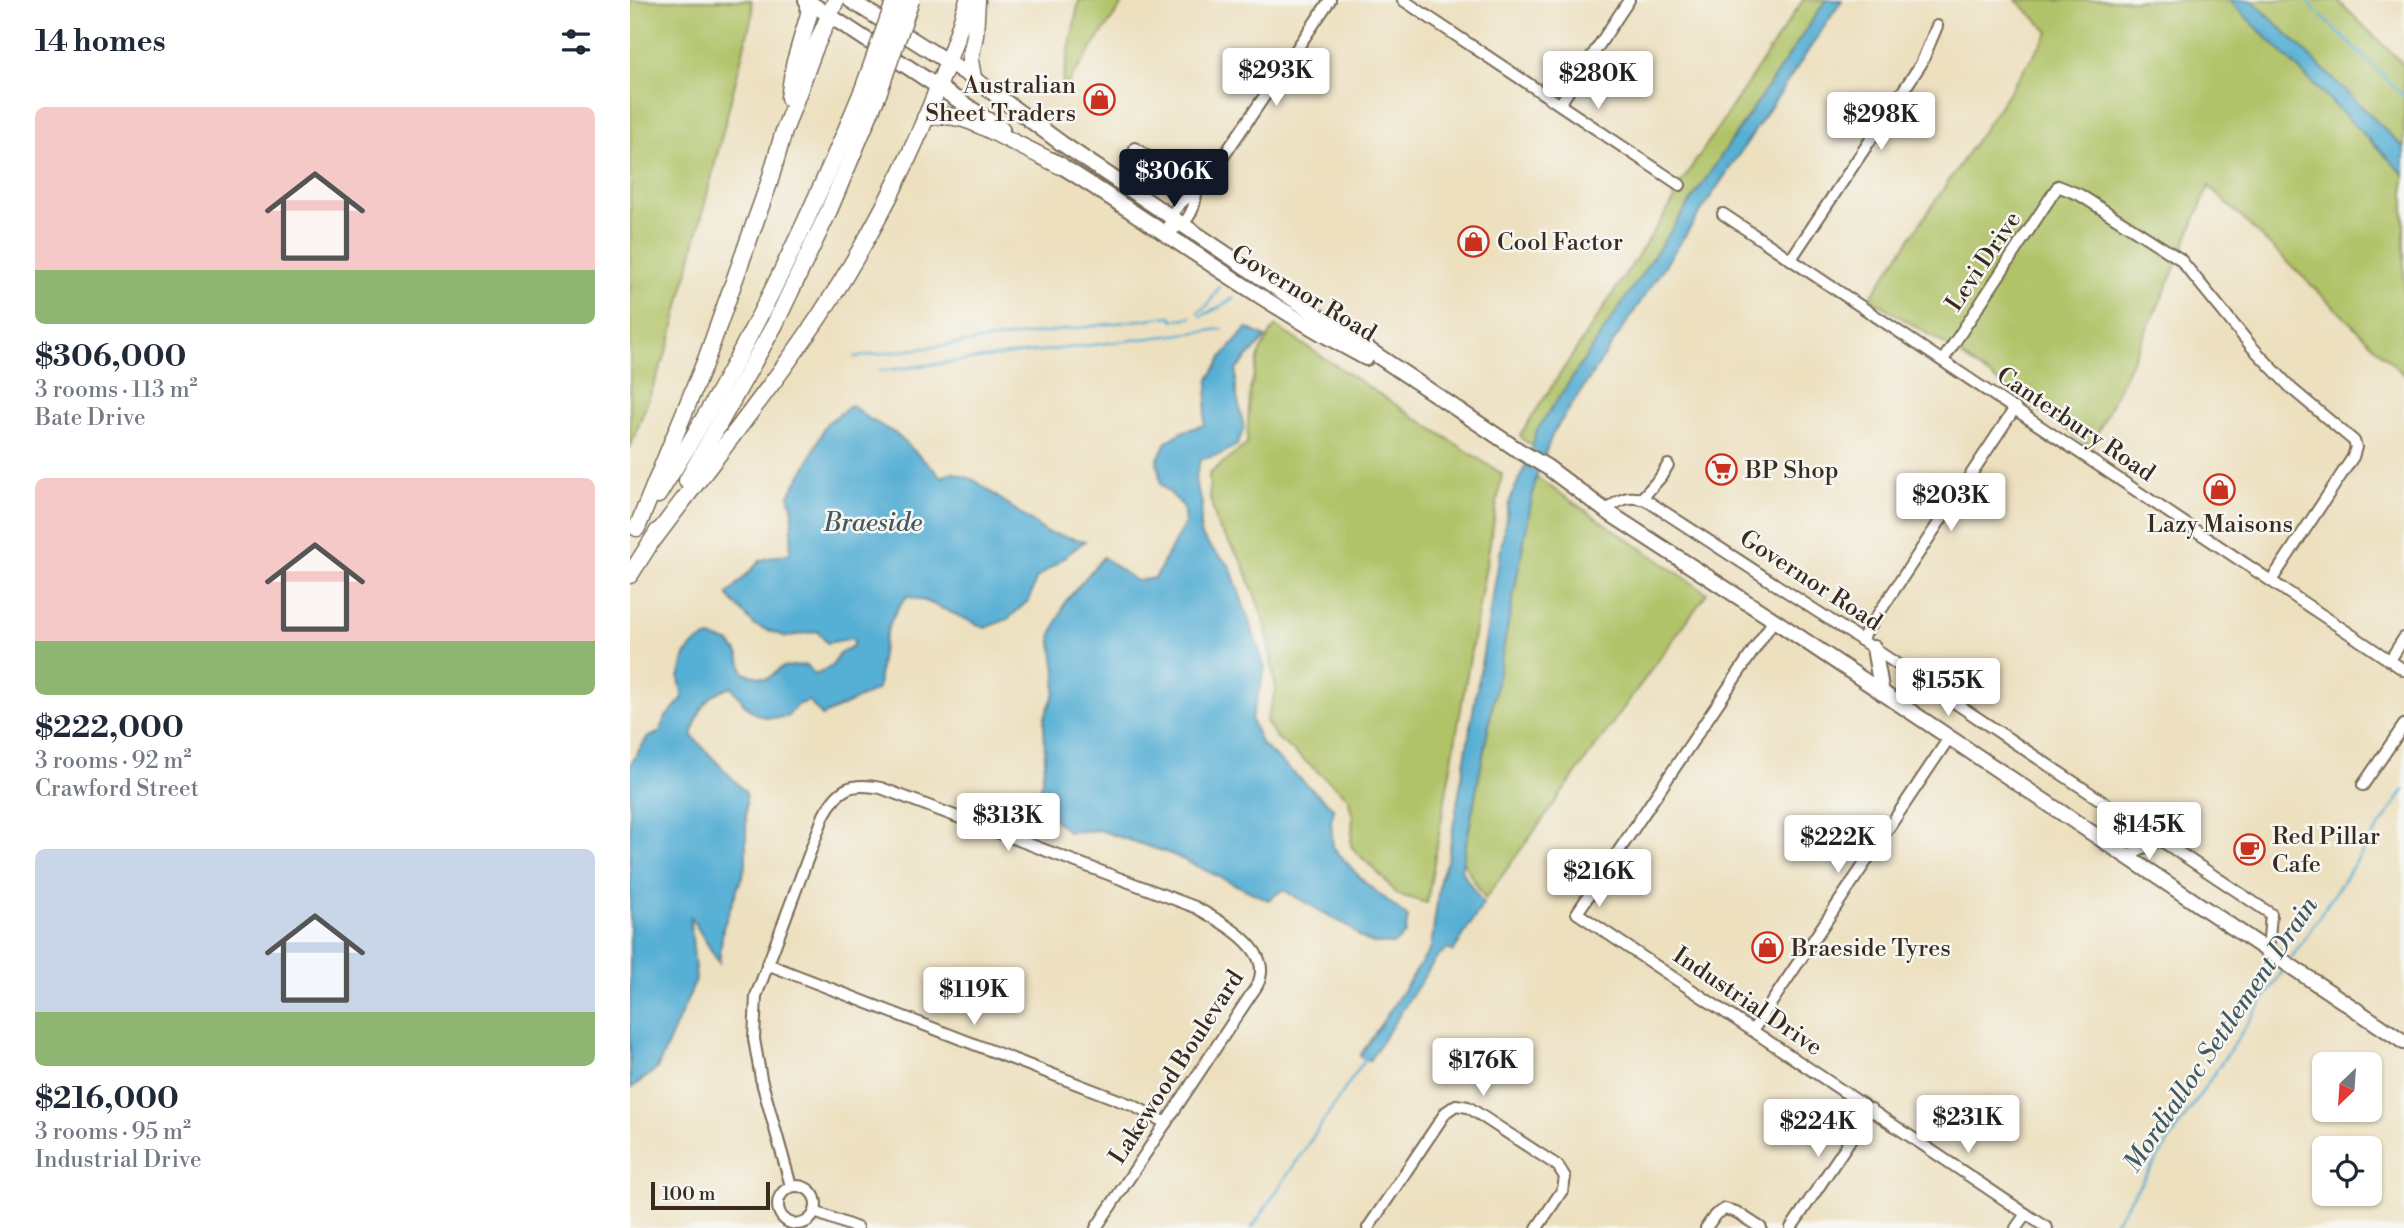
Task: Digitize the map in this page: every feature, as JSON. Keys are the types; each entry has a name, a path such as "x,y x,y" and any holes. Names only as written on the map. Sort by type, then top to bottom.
{"highway":[{"path":"633,533 707,357 769,183 784,131 836,0"},
{"path":"654,539 775,324 827,215 871,91 895,0"},
{"path":"633,533 695,435 764,310 871,91 911,0"},
{"path":"630,575 819,316 878,217 925,118 968,0"},
{"path":"973,78 970,60 977,0"},
{"path":"784,131 794,65 808,17 807,1"},
{"path":"925,118 951,115 971,121 1061,166"}],"main road":[{"name":"Governor Road","path":"850,0 973,78 1061,143 1429,391 1547,467 1606,511 1774,620 2404,1042"},
{"name":"Governor Road","path":"807,1 937,88 1167,233 1287,314 1429,391"},
{"path":"1867,644 1882,693"}],"street":[{"path":"1167,233 1176,221 1183,199 1197,192 1206,182 1329,0"},
{"path":"1403,0 1680,185"},
{"path":"1560,104 1629,0"},
{"path":"1791,259 1921,64 1937,26"},
{"path":"1135,148 1197,192"},
{"name":"Levi Drive","path":"1943,360 2058,186 2080,195 2180,259 2252,347 2292,389 2354,440 2356,447 2353,457 2272,581"},
{"name":"Canterbury Road","path":"1723,214 2404,670"},
{"path":"1867,644 2015,408"},
{"path":"1606,511 1616,501 1625,497 1641,499 1668,465"},
{"path":"1653,504 1660,478"},
{"name":"Governor Road","path":"1641,499 1653,504 1867,644 2271,914 2268,951"},
{"name":"Industrial Drive","path":"1774,620 1577,913 2047,1228"},
{"path":"2390,660 2404,638"},
{"path":"2363,785 2404,725"},
{"path":"1753,1030 1949,737"},
{"name":"Lakewood Boulevard","path":"791,1186 761,1079 754,1039 756,996 824,815 833,798 847,787 863,784 881,788 1195,907 1235,932 1250,946 1260,961 1260,978 1096,1228"},
{"path":"2126,856 2160,840"},
{"path":"767,964 1134,1106 1166,1123"},
{"path":"1368,1228 1446,1112 1456,1105 1468,1107 1558,1166 1564,1177 1563,1189 1537,1228"},
{"path":"1791,1228 1871,1109"},
{"path":"791,1186 802,1186 813,1193 817,1203 815,1212 805,1223 788,1225 782,1217 778,1205 781,1194 791,1186"},
{"path":"1706,1228 1715,1215 1725,1209 1736,1212 1761,1228"},
{"path":"815,1212 857,1228"},
{"path":"2016,1228 2026,1214"}],"green space":[{"path":"630,0 751,0 753,12 670,342 630,448"},
{"path":"1079,0 1125,0 1060,95"},
{"path":"1803,0 1826,0 1535,433 1534,446 1523,440 1520,435 1675,199 1673,195"},
{"path":"2016,0 2229,0 2404,174 2404,375 2209,186 2164,293 2091,447 1950,348 1870,298 2049,32"},
{"path":"2252,0 2337,0 2404,65 2404,148"},
{"path":"1275,326 1502,474 1427,903 1396,894 1351,846 1353,818 1348,797 1275,736 1266,721 1276,690 1266,626 1243,563 1218,527 1210,498 1209,474 1247,444 1250,390 1260,352"},
{"path":"1536,477 1707,593 1485,899 1463,862"}],"water":[{"path":"1826,0 1842,0 1553,433 1536,477 1461,870 1483,904 1453,952 1448,949 1437,957 1369,1061 1360,1056 1431,948 1440,879 1448,858 1508,507 1531,453 1535,433"},
{"path":"2229,0 2252,0 2404,148 2404,174"},
{"path":"1247,328 1266,337 1236,370 1236,392 1244,428 1237,445 1221,454 1200,460 1195,481 1202,503 1200,534 1230,566 1265,668 1251,720 1262,745 1334,809 1331,821 1333,847 1363,881 1408,917 1405,934 1394,944 1371,943 1349,927 1283,890 1268,900 1171,854 1099,830 1068,832 1051,816 1040,790 1045,761 1044,719 1055,692 1056,671 1051,637 1065,602 1103,557 1136,581 1155,578 1185,523 1183,506 1161,484 1157,461 1166,442 1184,431 1204,425 1209,379 1223,356"},
{"name":"Braeside","path":"852,405 896,434 942,477 952,472 974,480 1046,532 1085,541 1036,579 1029,600 1008,619 985,628 928,602 907,596 888,628 882,651 878,689 822,716 809,701 797,705 787,717 760,716 748,708 732,687 716,693 704,704 692,736 746,793 746,865 723,928 719,963 690,916 696,980 657,1069 630,1089 630,765 647,738 660,732 664,719 683,698 679,678 685,655 697,642 709,637 729,642 738,653 744,673 767,679 782,667 807,665 815,675 832,666 840,653 853,646 854,638 827,643 817,631 786,637 754,625 727,595 761,560 790,553 793,511 789,495 826,424"}],"waterway":[{"path":"2306,0 2316,11"},
{"path":"2320,15 2404,96"},
{"path":"1198,312 1208,305 1219,287"},
{"path":"1201,316 1234,297"},
{"path":"855,357 1171,316 1174,320 1191,317"},
{"path":"879,371 1223,329"},
{"name":"Mordialloc Settlement Drain","path":"2290,960 2404,790"},
{"name":"Mordialloc Settlement Drain","path":"2111,1228 2284,969"},
{"path":"1252,1228 1367,1056"}],"place":[{"name":"Australian Sheet Traders","path":"1099,99"},
{"name":"Cool Factor","path":"1474,242"},
{"name":"BP Shop","path":"1722,470"},
{"name":"Lazy Maisons","path":"2220,490"},
{"name":"Red Pillar Cafe","path":"2249,850"},
{"name":"Braeside Tyres","path":"1768,948"}]}
